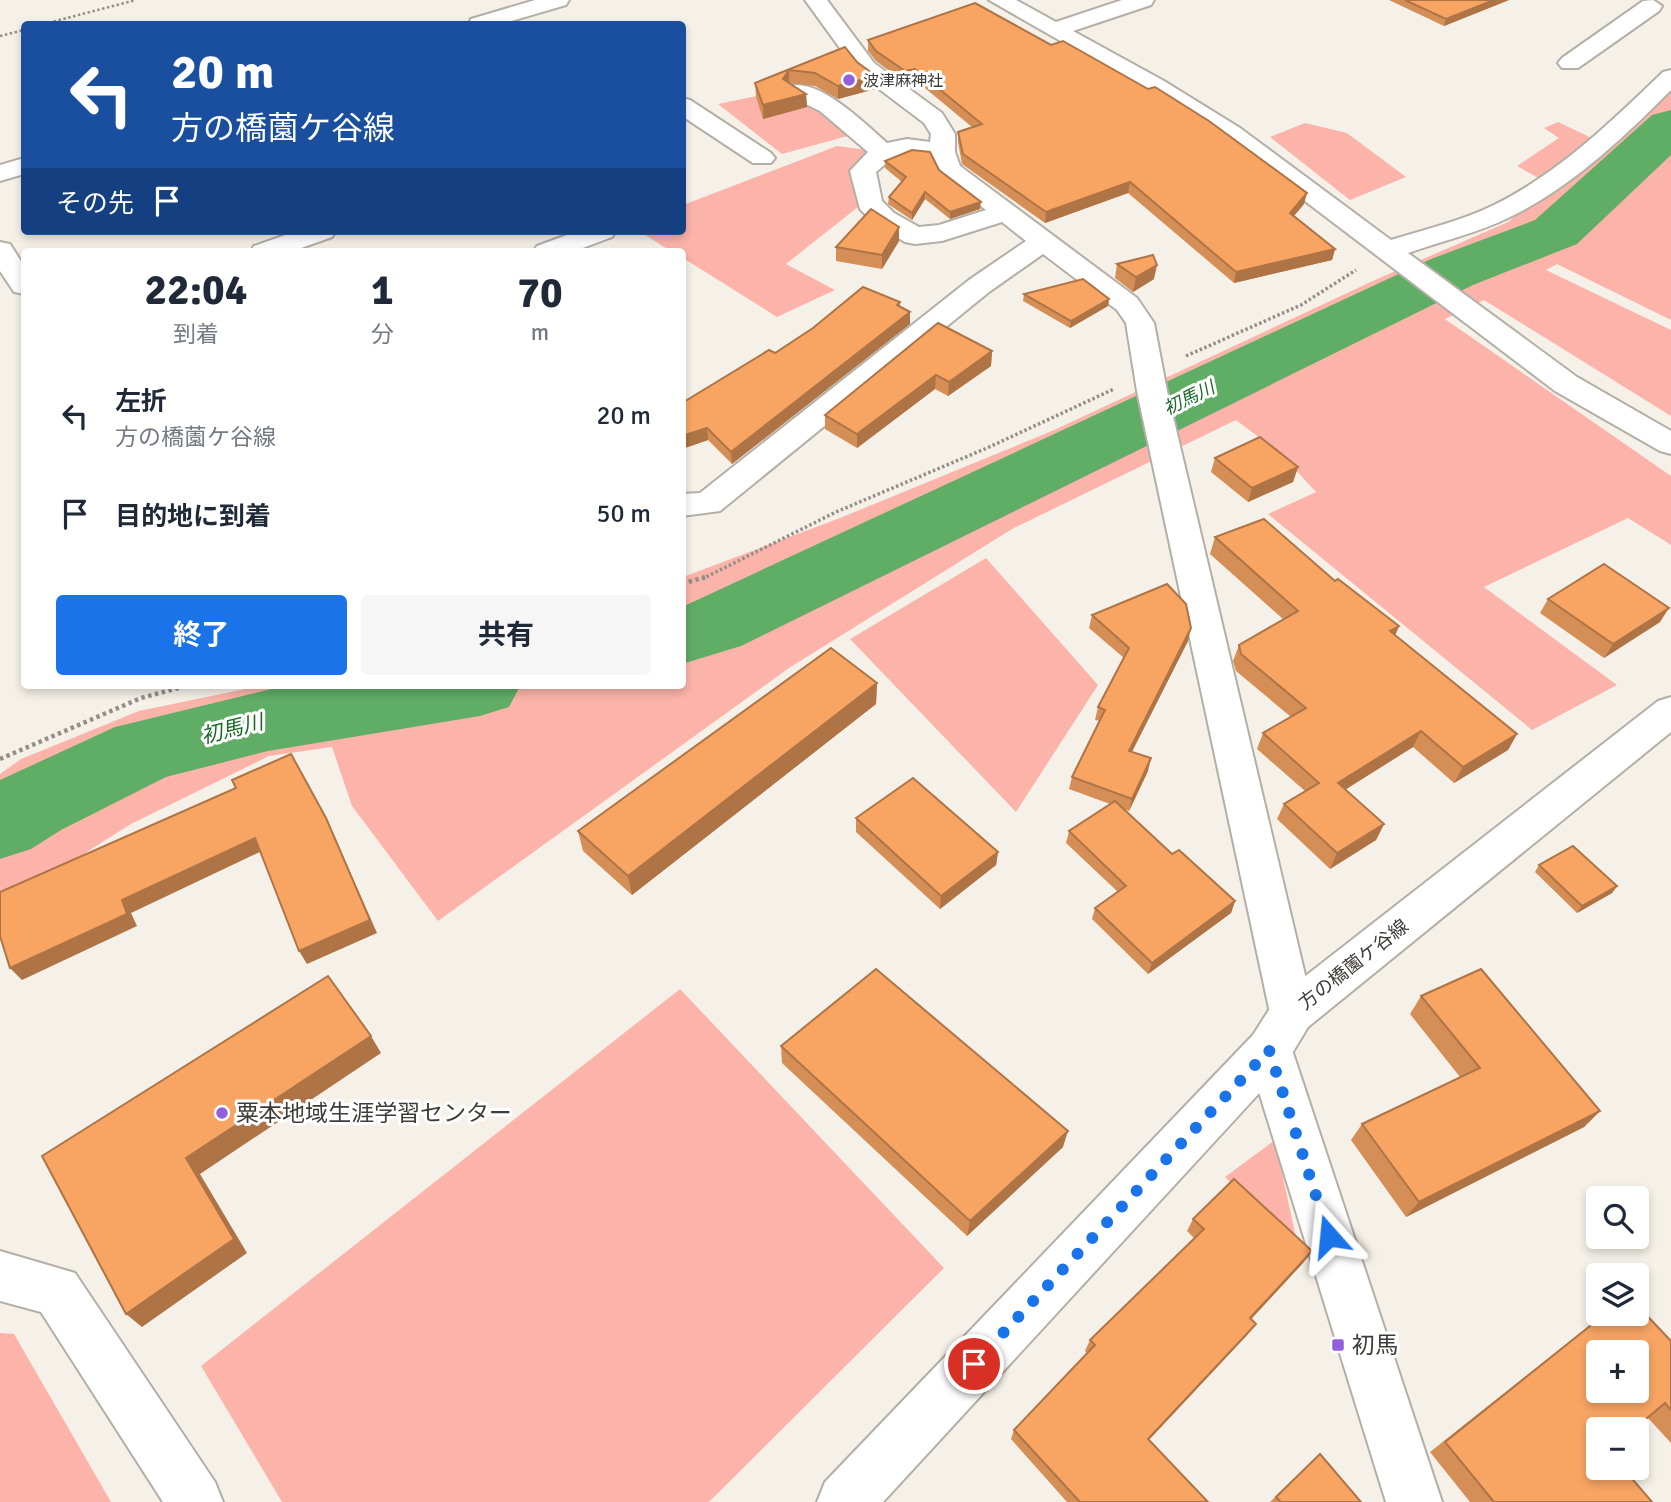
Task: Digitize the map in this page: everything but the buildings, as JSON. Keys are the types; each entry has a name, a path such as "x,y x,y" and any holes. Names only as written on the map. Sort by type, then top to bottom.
{"street":[{"path":"816,0 866,68 933,118 943,134 942,152 949,170 1126,304 1140,323 1280,1031 1414,1502"},
{"path":"1000,0 1156,86 1231,133 1566,384 1671,444"},
{"path":"1055,30 1143,0"},
{"path":"1570,63 1653,6"},
{"path":"493,21 553,8"},
{"path":"1395,254 1501,212 1540,189 1605,141 1671,78"},
{"path":"797,91 830,106 883,152"},
{"path":"686,108 762,158"},
{"path":"942,152 894,147 883,152 863,171 869,203 885,219 915,236 942,233 1004,213"},
{"path":"0,173 21,167"},
{"path":"275,248 312,235"},
{"path":"558,248 592,235"},
{"path":"686,505 708,503 979,286 1043,241"},
{"path":"0,250 21,282"},
{"name":"方の橋薗ケ谷線","path":"845,1502 1280,1031 1671,711"},
{"path":"0,1276 57,1292 195,1502"}],"path":[{"path":"56,21 136,0"},
{"path":"0,36 21,31"},
{"path":"686,583 702,579 836,512 1150,382 1395,254"},
{"path":"0,759 141,698 175,689"}],"shaded area":[{"path":"1671,87 1671,320 1557,264 1546,270 1671,330 1671,416 1484,300 1445,319 1671,476 1671,545 1628,518 1484,587 1617,685 1532,730 1268,514 1316,492 1280,453 1236,420 1012,529 789,668 438,921 352,806 332,747 269,756 131,824 0,907 0,774 21,759 139,711 245,689 686,689 686,576 840,518 1052,431 1375,280 1508,222"},
{"path":"797,91 855,134 782,154 718,104 776,92"},
{"path":"1558,122 1598,141 1540,179 1517,166 1559,138 1544,128"},
{"path":"1305,123 1347,133 1406,177 1350,200 1270,137"},
{"path":"837,146 883,152 854,168 858,207 786,264 835,290 777,317 686,260 686,248 666,248 645,235 686,235 686,204"},
{"path":"986,558 1098,685 1016,812 850,639"},
{"path":"680,989 944,1268 709,1502 282,1502 201,1366"},
{"path":"1275,1140 1298,1247 1225,1177"},
{"path":"0,1333 14,1334 111,1502 0,1502"}],"waterway":[{"name":"初馬川","path":"686,635 713,626 1452,272 1556,232 1671,126"},
{"name":"初馬川","path":"0,824 30,805 145,750 268,720 461,689"}],"place":[{"name":"波津麻神社","path":"849,80"},
{"name":"粟本地域生涯学習センター","path":"222,1113"},
{"name":"初馬","path":"1338,1345"}],"route":[{"path":"974,1364 1269,1050 1329,1236"}]}
